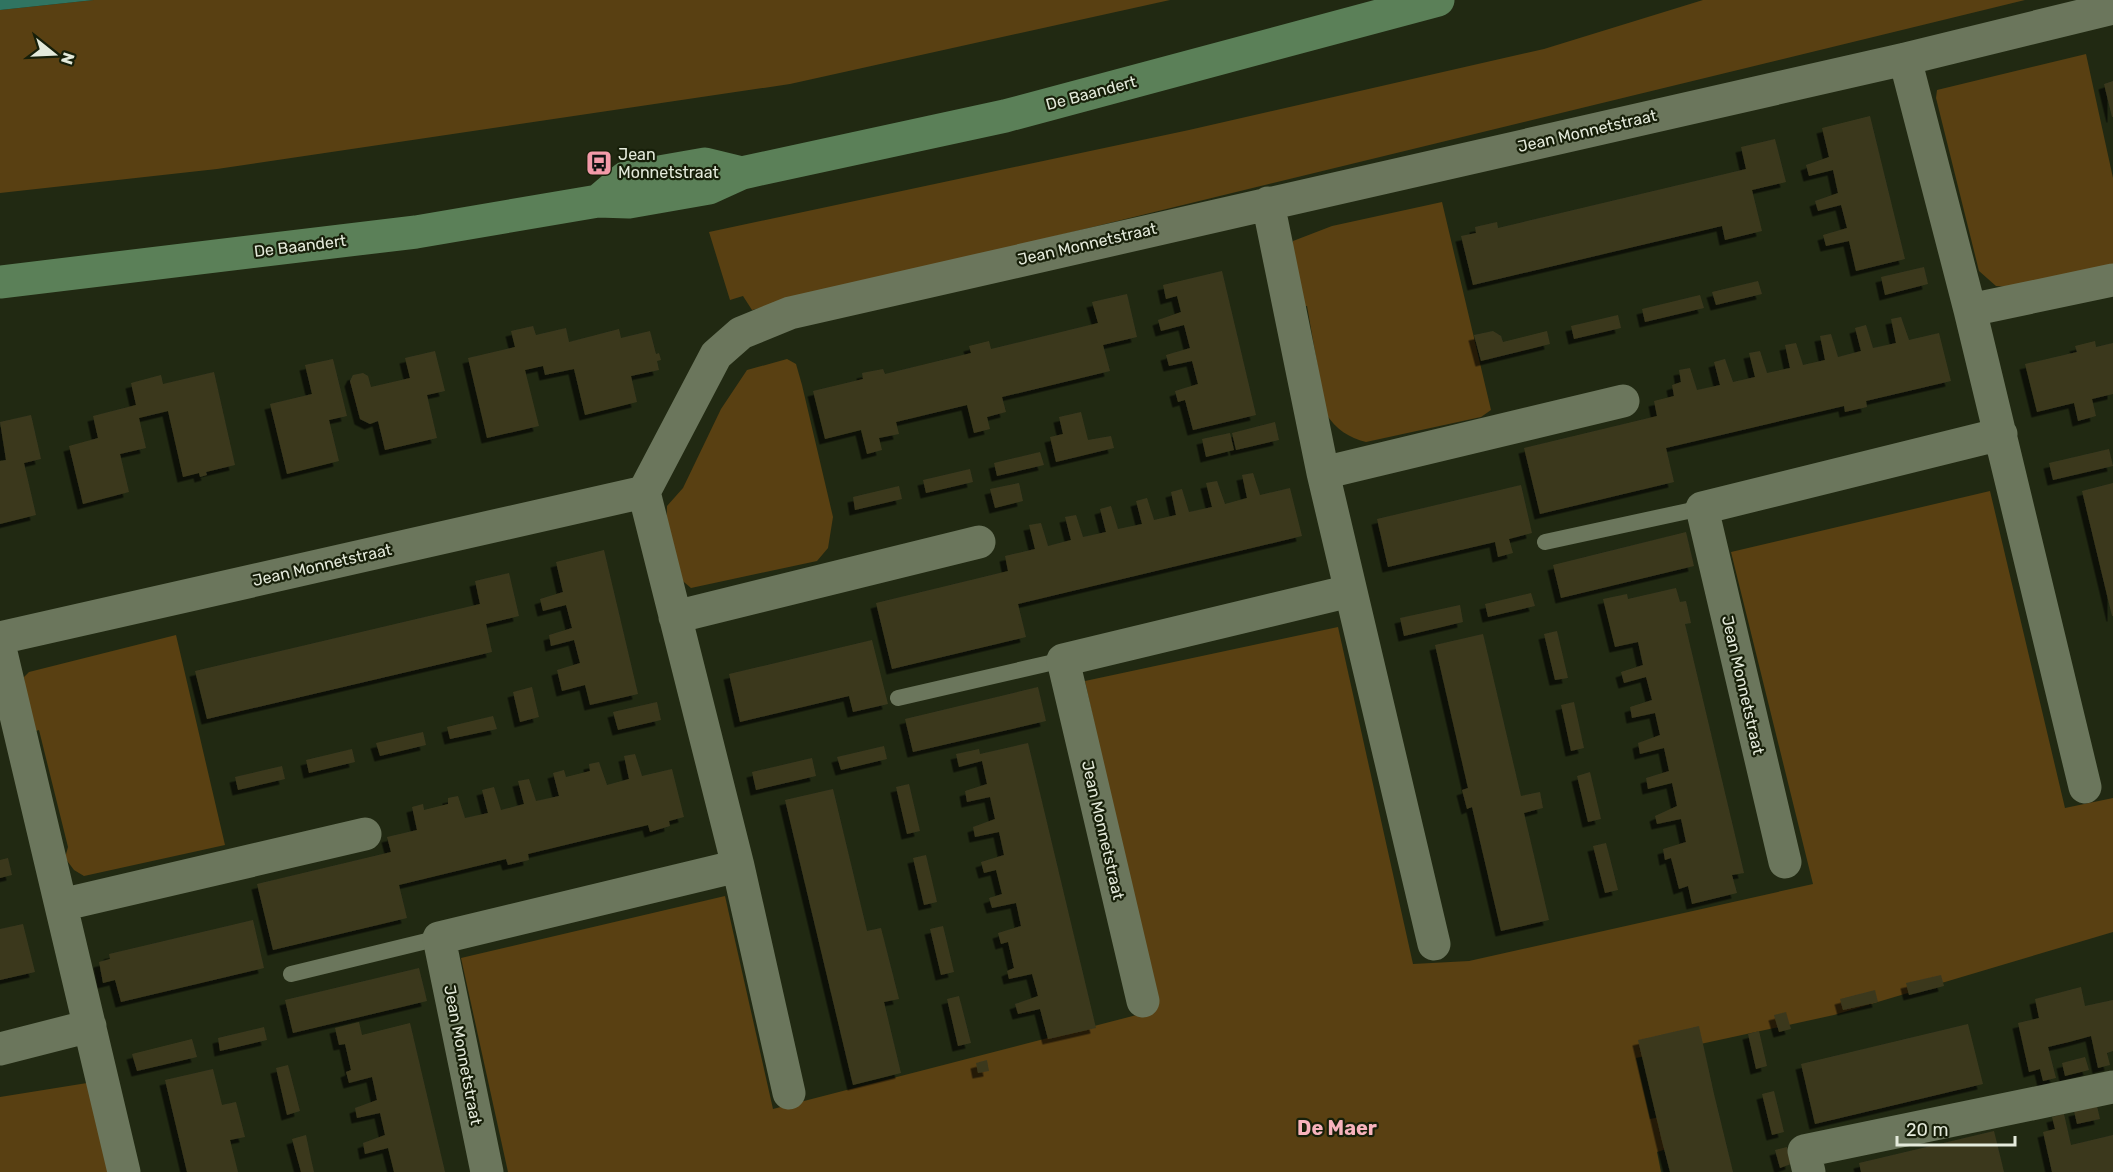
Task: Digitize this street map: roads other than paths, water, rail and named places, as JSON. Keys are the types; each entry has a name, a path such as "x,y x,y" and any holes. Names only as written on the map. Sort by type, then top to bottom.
{"main road":[{"name":"De Baandert","path":"0,282 416,232 598,201 625,178 705,164 742,173 1005,116 1438,0"}],"street":[{"name":"Jean Monnetstraat","path":"0,638 644,492 716,355 741,333 790,312 1905,59 2113,8"},
{"path":"1905,59 2001,434 2085,787"},
{"path":"1268,203 1323,473 1434,944"},
{"path":"1970,310 2113,280"},
{"path":"1323,473 1623,401"},
{"path":"1702,508 2001,434"},
{"path":"644,492 738,866 789,1093"},
{"name":"Jean Monnetstraat","path":"1702,508 1785,862"},
{"path":"675,617 979,542"},
{"path":"1063,660 1350,591"},
{"path":"0,648 124,1172"},
{"name":"Jean Monnetstraat","path":"1063,660 1143,1001"},
{"path":"61,905 365,834"},
{"path":"439,938 738,866"},
{"name":"Jean Monnetstraat","path":"439,938 487,1172"},
{"path":"0,1048 90,1026"},
{"path":"1808,1168 1804,1151 2039,1100 2113,1087"}],"lane":[{"path":"1545,542 1702,508"},
{"path":"898,698 1063,660"},
{"path":"291,974 439,938"}],"water":[{"path":"0,0 94,0 0,10"}],"place":[{"name":"Jean Monnetstraat","path":"599,163"}],"district":[{"name":"De Maer","path":"1337,1128"}]}
